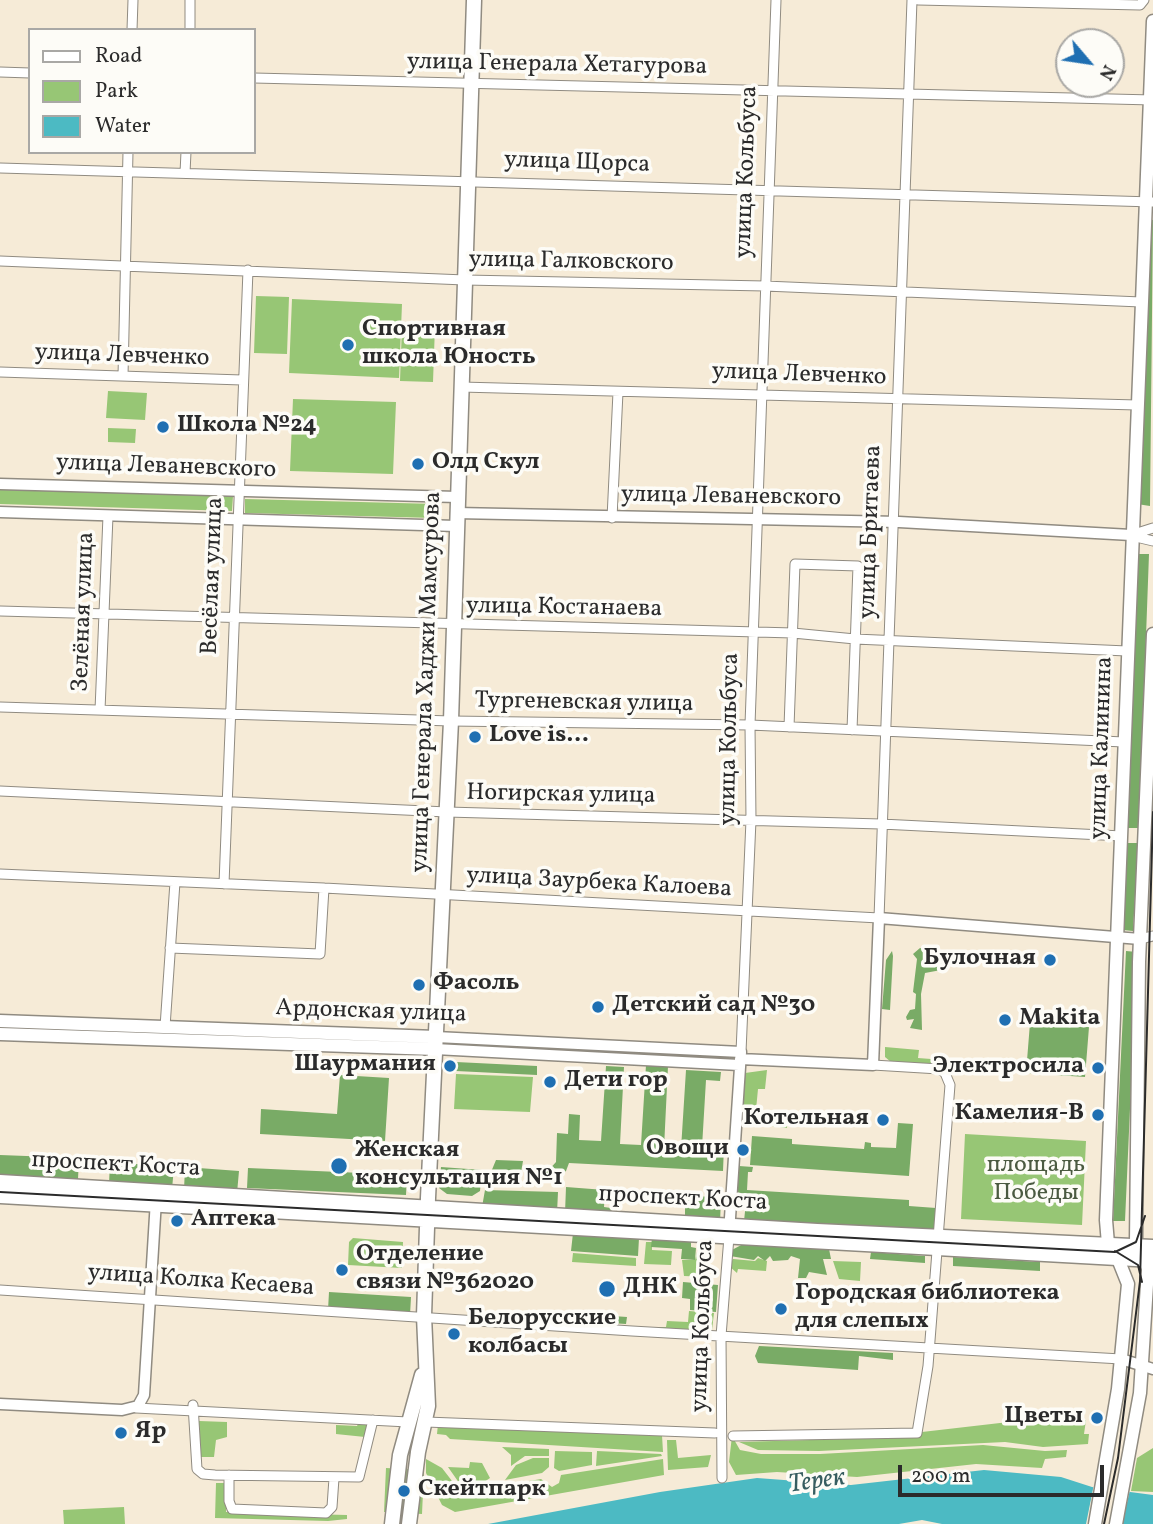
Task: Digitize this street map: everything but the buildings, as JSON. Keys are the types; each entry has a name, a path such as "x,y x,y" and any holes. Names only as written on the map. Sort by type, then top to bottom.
{"main road":[{"name":"улица Генерала Хаджи Мамсурова","path":"410,1524 418,1452 426,1422 424,1316 427,1214 451,721 474,0"},
{"name":"улица Калинина","path":"1108,1244 1109,1081 1118,936 1141,302 1149,202 1153,20"},
{"name":"улица Калинина","path":"1116,1524 1148,1367 1147,937 1153,634"},
{"name":"Ардонская улица","path":"0,1021 165,1027 435,1043"},
{"name":"Ардонская улица","path":"0,1034 435,1043"},
{"name":"проспект Коста","path":"0,1182 156,1197 938,1242 1121,1258 1147,1254"},
{"name":"проспект Коста","path":"0,1196 156,1197"},
{"name":"проспект Коста","path":"938,1242 1108,1244 1147,1254"},
{"path":"1095,1524 1106,1471 1128,1284 1121,1258 1108,1244"},
{"path":"1128,1284 1147,1254"},
{"name":"улица Генерала Хаджи Мамсурова","path":"392,1524 400,1455 425,1366"}],"street":[{"path":"132,0 132,28"},
{"path":"190,0 190,28"},
{"name":"улица Кольбуса","path":"722,1478 721,1336 740,1058 751,820 750,725 776,0"},
{"name":"улица Бритаева","path":"873,1065 881,824 887,733 892,522 907,194 912,0"},
{"path":"918,0 1140,5 1144,0"},
{"path":"0,72 28,73"},
{"name":"улица Генерала Хетагурова","path":"256,78 1151,100"},
{"path":"122,376 128,154"},
{"path":"185,173 186,154"},
{"name":"улица Щорса","path":"0,168 1149,202"},
{"name":"улица Галковского","path":"0,261 123,264 465,281 765,286 1141,302"},
{"name":"Весёлая улица","path":"224,884 248,270"},
{"name":"улица Левченко","path":"0,372 243,380"},
{"name":"улица Левченко","path":"461,387 1137,405"},
{"path":"612,518 618,391"},
{"name":"улица Леваневского","path":"0,484 457,497"},
{"name":"улица Леваневского","path":"0,512 237,519 757,518 892,522 1131,536 1153,541"},
{"name":"Зелёная улица","path":"100,710 108,516"},
{"name":"улица Леваневского","path":"1131,536 1153,528"},
{"path":"789,727 795,564 858,566 852,730"},
{"name":"улица Костанаева","path":"0,611 454,626 793,633 855,639 1127,651"},
{"name":"Тургеневская улица","path":"0,707 451,721 750,725 1124,742"},
{"name":"Ногирская улица","path":"0,791 226,799 447,812 881,824 1122,835"},
{"name":"улица Заурбека Калоева","path":"0,874 324,888 747,913 879,918 1147,937"},
{"path":"165,1027 175,881"},
{"path":"170,948 320,954 324,888"},
{"name":"Ардонская улица","path":"435,1043 930,1068 945,1073 950,1085 938,1242"},
{"path":"139,1404 151,1299 156,1197"},
{"path":"733,1436 917,1433 929,1347 938,1242"},
{"name":"улица Колка Кесаева","path":"0,1290 1121,1359 1148,1367"},
{"path":"0,1404 139,1404 164,1408 408,1422"},
{"path":"193,1408 197,1469 203,1474 353,1479 362,1474 373,1420"},
{"path":"426,1422 715,1433"},
{"path":"229,1475 229,1501 232,1509 326,1513 332,1507 334,1478"}],"green space":[{"path":"1147,219 1153,220 1150,506 1137,504"},
{"path":"256,296 289,297 287,354 254,353"},
{"path":"292,299 402,304 399,378 289,373"},
{"path":"402,326 435,326 433,382 400,381"},
{"path":"108,391 147,393 145,420 106,418"},
{"path":"293,399 396,402 393,474 290,471"},
{"path":"108,428 136,429 135,443 108,442"},
{"path":"0,488 233,496 232,511 0,504"},
{"path":"245,499 436,504 435,518 245,513"},
{"path":"1135,554 1149,554 1139,828 1128,828"},
{"path":"1127,843 1138,843 1133,931 1123,930"},
{"path":"920,948 930,951 930,955 941,953 944,956 941,970 925,973 921,994 922,1030 910,1028 914,1019 907,1020 906,1017 910,1010 915,1009 916,994 913,992 917,959 913,954"},
{"path":"892,951 890,1010 882,1009 886,960"},
{"path":"1126,951 1137,952 1125,1221 1113,1221"},
{"path":"1030,1023 1089,1027 1085,1077 1026,1073"},
{"path":"885,1047 919,1050 918,1058 931,1059 931,1067 891,1062 885,1057"},
{"path":"456,1062 537,1066 537,1075 456,1071"},
{"path":"646,1065 668,1066 664,1148 681,1149 686,1070 721,1072 720,1081 706,1080 702,1147 719,1149 724,1146 723,1171 569,1163 566,1171 558,1176 532,1182 533,1173 547,1172 556,1162 557,1133 568,1134 569,1114 580,1115 579,1140 601,1141 606,1066 624,1067 620,1144 641,1145"},
{"path":"767,1070 765,1089 758,1089 755,1120 787,1123 787,1128 741,1122 745,1073"},
{"path":"456,1074 533,1077 530,1112 454,1109"},
{"path":"340,1075 389,1078 385,1141 260,1134 261,1109 337,1114"},
{"path":"898,1123 913,1124 909,1176 750,1165 752,1136 792,1139 792,1144 864,1149 865,1142 871,1143 871,1147 896,1148"},
{"name":"площадь Победы","path":"965,1134 1086,1141 1082,1225 961,1219"},
{"path":"0,1155 79,1158 78,1179 0,1175"},
{"path":"496,1160 523,1161 519,1184 493,1184 491,1172"},
{"path":"110,1162 174,1167 172,1189 109,1184"},
{"path":"739,1166 753,1167 752,1172 748,1172 747,1190 909,1200 909,1206 936,1208 934,1236 744,1221 746,1202 736,1201"},
{"path":"185,1167 239,1171 237,1193 184,1190"},
{"path":"441,1167 482,1170 480,1191 472,1196 447,1194 439,1188"},
{"path":"248,1168 407,1175 406,1195 247,1188"},
{"path":"566,1187 605,1190 604,1207 611,1208 610,1216 565,1213"},
{"path":"485,1190 558,1192 557,1213 482,1207"},
{"path":"685,1196 721,1197 720,1223 685,1221"},
{"path":"573,1233 639,1238 638,1256 571,1251"},
{"path":"353,1238 403,1242 402,1268 348,1265 349,1242"},
{"path":"652,1238 691,1241 691,1247 696,1248 695,1260 681,1259 682,1249 651,1247"},
{"path":"646,1242 652,1242 652,1250 672,1251 671,1265 644,1264"},
{"path":"745,1243 829,1249 831,1259 823,1259 827,1275 809,1272 806,1278 798,1278 800,1259 791,1256 788,1260 773,1261 770,1256 765,1261 758,1256 754,1260 730,1256 730,1251"},
{"path":"697,1252 707,1252 702,1264 709,1265 708,1277 684,1276 682,1260 695,1260"},
{"path":"871,1252 925,1256 925,1263 870,1259"},
{"path":"573,1253 636,1258 636,1266 572,1262"},
{"path":"953,1257 1040,1262 1040,1271 953,1266"},
{"path":"758,1258 767,1261 766,1271 738,1269 737,1273 729,1266 733,1259 755,1261"},
{"path":"833,1261 861,1262 860,1281 839,1279"},
{"path":"683,1282 718,1285 716,1312 690,1310 690,1299 682,1298"},
{"path":"329,1292 411,1297 410,1315 328,1310"},
{"path":"542,1311 627,1317 626,1324 533,1318 531,1314 540,1314"},
{"path":"689,1311 714,1313 712,1330 654,1329 666,1327 667,1321 688,1322"},
{"path":"759,1346 893,1353 893,1360 859,1356 858,1370 758,1363 755,1356"},
{"path":"1026,1420 1086,1420 1084,1434 1089,1434 1088,1444 1043,1447 1005,1442 819,1451 758,1450 739,1442 915,1437 922,1432"},
{"path":"199,1421 227,1422 227,1437 216,1440 214,1457 200,1457"},
{"path":"359,1422 370,1423 365,1437 336,1434 336,1425 357,1426"},
{"path":"438,1424 662,1435 663,1452 450,1439 446,1435 437,1434"},
{"path":"732,1436 740,1450 761,1454 820,1454 983,1445 1045,1451 1067,1450 1066,1457 1045,1459 1042,1468 976,1464 857,1477 777,1472 736,1475 729,1462"},
{"path":"667,1440 676,1440 678,1458 711,1455 708,1467 668,1470"},
{"path":"502,1447 549,1449 549,1456 525,1456 511,1466 511,1455"},
{"path":"1153,1448 1153,1492 1131,1491 1137,1458"},
{"path":"555,1451 592,1452 592,1465 559,1471 554,1468"},
{"path":"597,1451 661,1454 662,1456 596,1466"},
{"path":"533,1458 549,1458 549,1467 542,1473 505,1480 516,1465"},
{"path":"426,1459 442,1468 459,1490 464,1492 541,1479 552,1487 559,1483 561,1475 663,1459 664,1475 455,1512 442,1505 426,1473"},
{"path":"470,1462 482,1463 490,1478 481,1484 462,1487 448,1467 469,1468"},
{"name":"Скейтпарк","path":"386,1468 424,1470 422,1514 384,1512"},
{"path":"216,1483 226,1483 226,1512 347,1515 347,1519 328,1521 215,1518"},
{"path":"124,1507 125,1524 64,1524 63,1510"}],"water":[{"name":"Терек","path":"984,1470 1061,1477 1092,1487 1153,1495 1153,1524 942,1524 922,1520 899,1524 488,1524 660,1492 757,1478 851,1485"}],"pier":[{"path":"1094,1484 1130,1490 1122,1524 1086,1524"}],"tram line":[{"path":"1104,1524 1118,1458 1140,1281 1153,812"},
{"path":"0,1192 1115,1252 1136,1242 1145,1216"},
{"path":"1115,1251 1138,1265 1142,1282"}],"place":[{"name":"Спортивная школа Юность","path":"348,345"},
{"name":"Школа №24","path":"163,427"},
{"name":"Олд Скул","path":"418,464"},
{"name":"Love is...","path":"475,737"},
{"name":"Булочная","path":"1050,960"},
{"name":"Фасоль","path":"419,985"},
{"name":"Детский сад №30","path":"598,1007"},
{"name":"Makita","path":"1005,1020"},
{"name":"Шаурмания","path":"450,1066"},
{"name":"Электросила","path":"1098,1068"},
{"name":"Дети гор","path":"550,1082"},
{"name":"Камелия-В","path":"1098,1115"},
{"name":"Котельная","path":"883,1120"},
{"name":"Овощи","path":"743,1150"},
{"name":"Женская консультация №1","path":"339,1166"},
{"name":"Аптека","path":"177,1221"},
{"name":"Отделение связи №362020","path":"342,1270"},
{"name":"ДНК","path":"607,1289"},
{"name":"Городская библиотека для слепых","path":"781,1309"},
{"name":"Белорусские колбасы","path":"454,1334"},
{"name":"Цветы","path":"1097,1418"},
{"name":"Яр","path":"121,1433"},
{"name":"Скейтпарк","path":"404,1491"}]}
